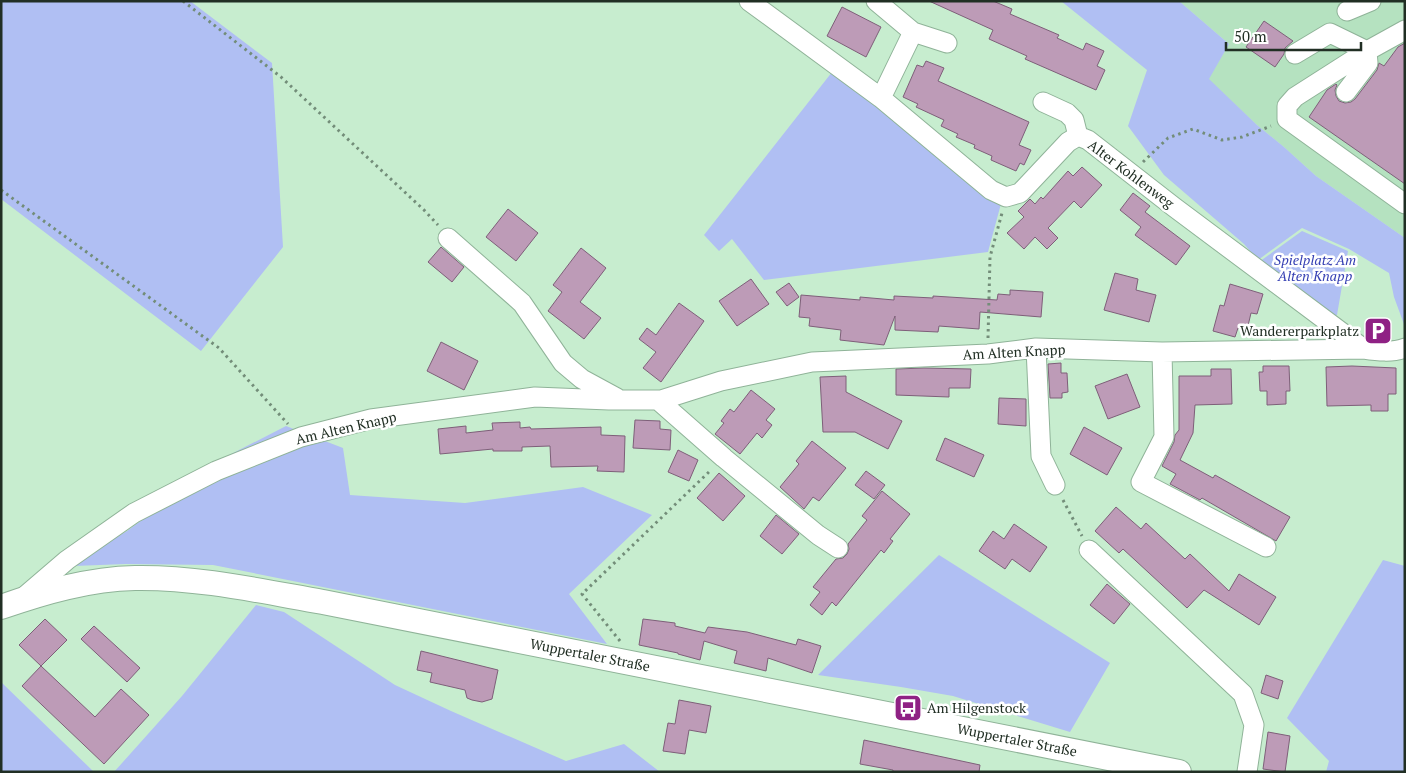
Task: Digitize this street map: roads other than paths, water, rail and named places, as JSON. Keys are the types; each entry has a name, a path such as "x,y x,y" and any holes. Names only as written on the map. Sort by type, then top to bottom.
{"main road":[{"name":"Wuppertaler Straße","path":"10,604 44,593 87,583 133,578 190,580 323,602 1179,772"}],"street":[{"path":"749,1 882,98 913,32"},
{"path":"876,1 913,32 947,43"},
{"path":"1347,11 1371,1"},
{"path":"1405,30 1367,51 1295,96 1287,106 1286,119 1405,204"},
{"path":"1295,54 1330,34 1367,51"},
{"path":"1346,92 1368,62 1367,51"},
{"name":"Alter Kohlenweg","path":"882,98 992,190 1006,197 1020,193 1068,142 1078,136 1088,140 1174,207 1364,348"},
{"path":"1043,102 1067,113 1074,120 1078,136"},
{"path":"448,238 522,303 563,363 582,379 622,400"},
{"path":"1036,348 1041,456 1055,485"},
{"name":"Am Alten Knapp","path":"10,604 32,591 66,560 134,513 216,471 301,437 371,419 535,397 658,400 722,381 812,362 988,354 1036,348 1162,352 1364,348 1382,351 1405,348"},
{"path":"1162,352 1164,437 1142,482 1266,547"},
{"path":"658,400 724,458 818,535 838,548"},
{"path":"1089,550 1244,694 1254,725 1246,772"}],"place":[{"name":"Wandererparkplatz","path":"1378,331"},
{"name":"Am Hilgenstock","path":"908,708"}],"park label":[{"name":"Spielplatz Am Alten Knapp","path":"1315,268"}]}
